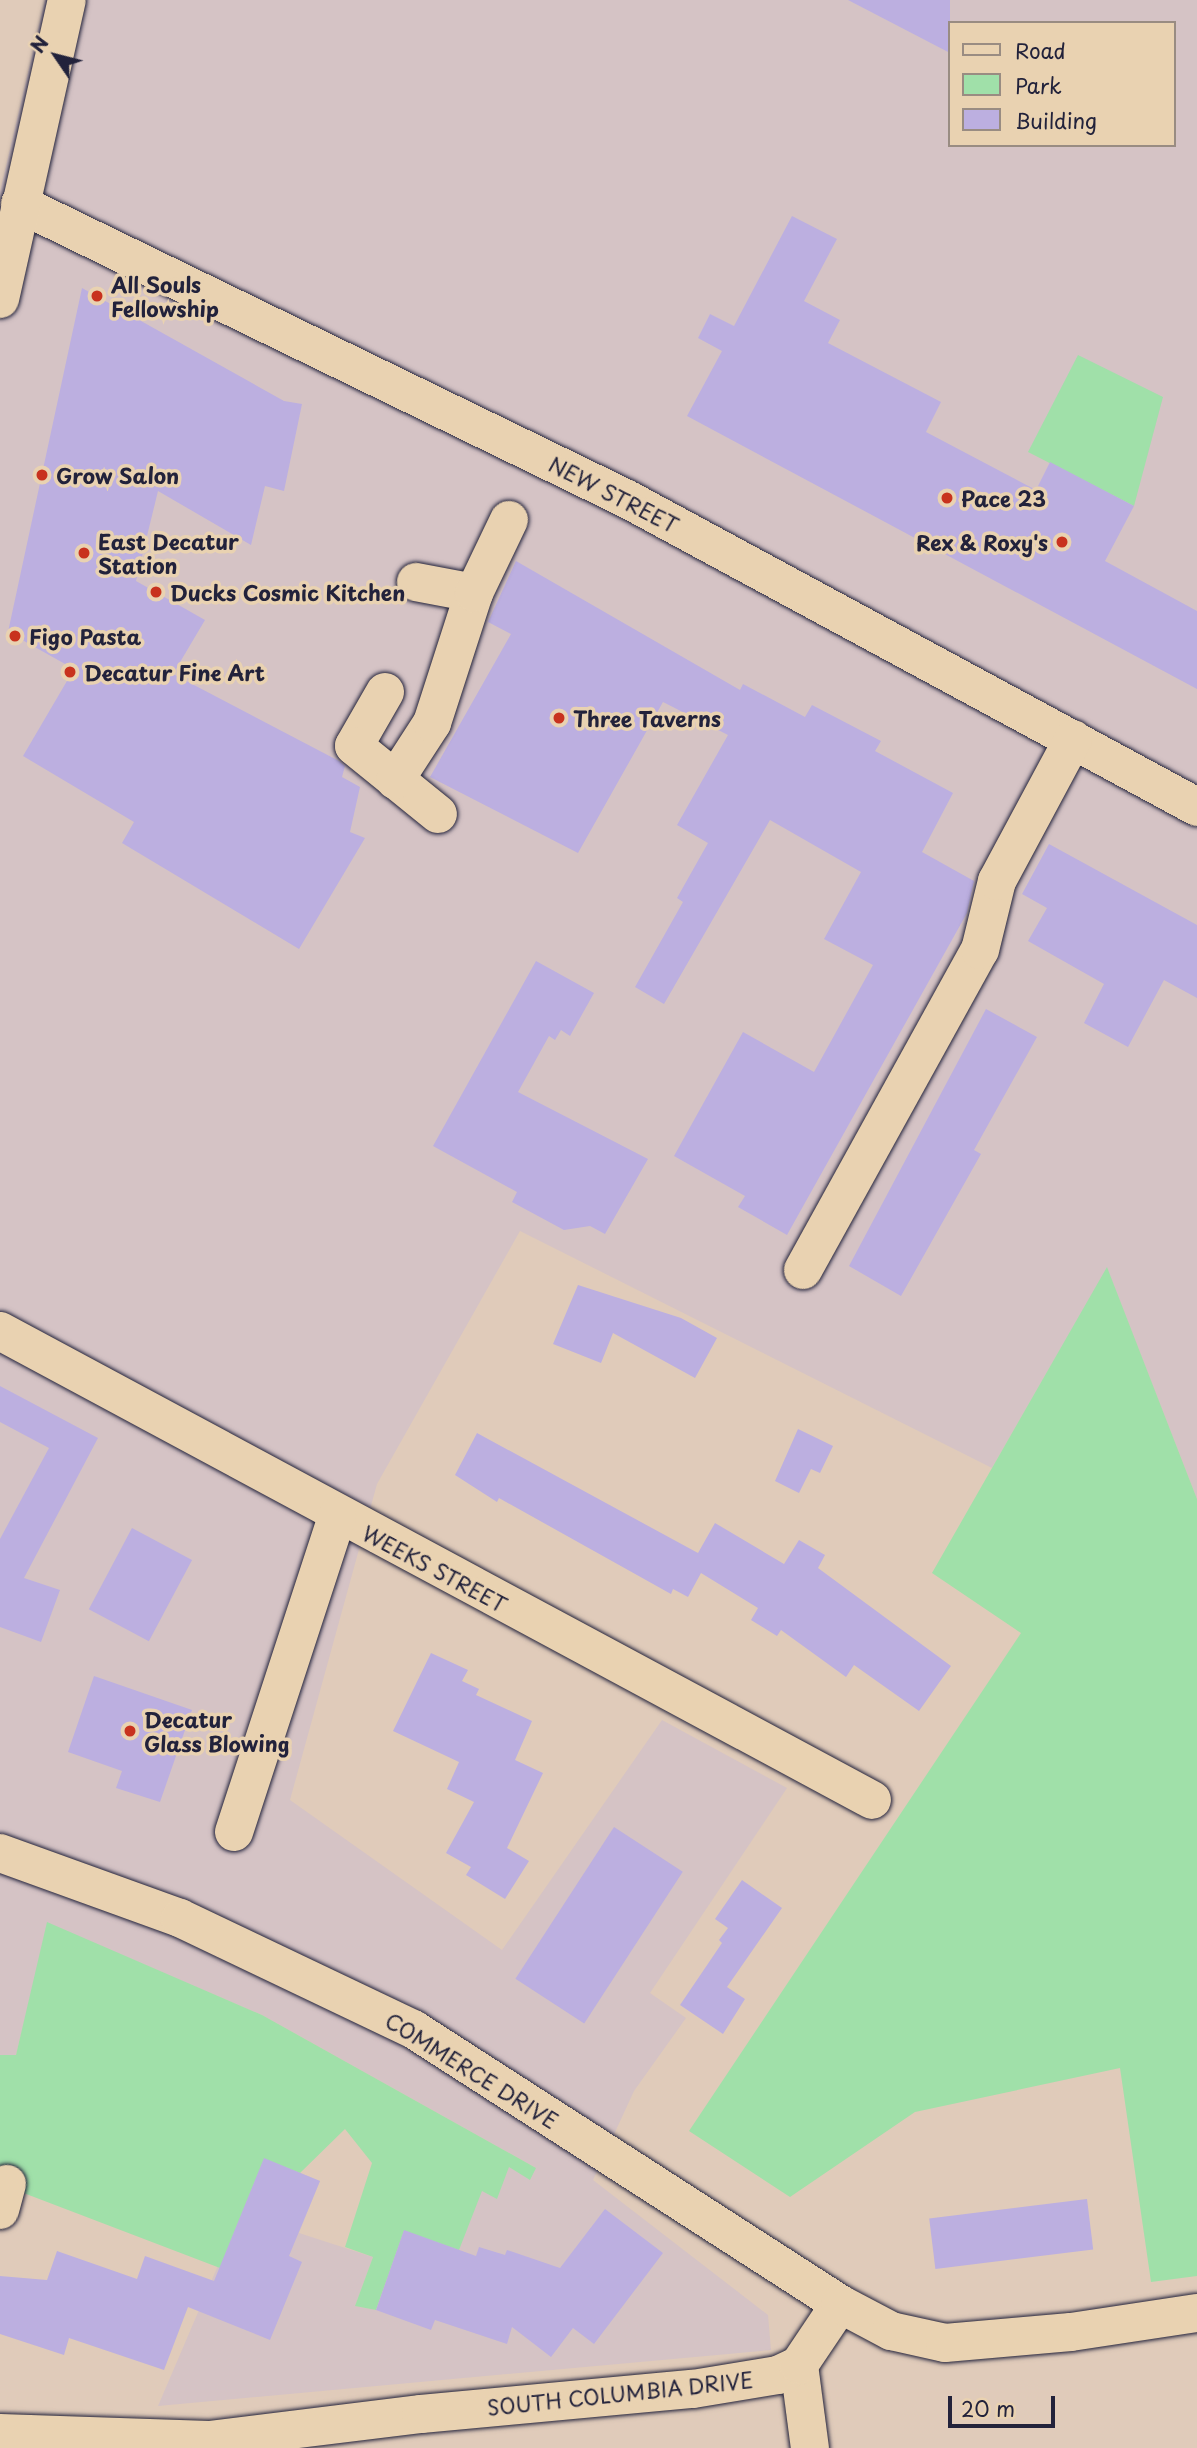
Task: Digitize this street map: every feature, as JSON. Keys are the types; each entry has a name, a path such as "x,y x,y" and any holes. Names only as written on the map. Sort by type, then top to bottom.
{"street":[{"path":"0,299 67,0"},
{"name":"NEW STREET","path":"20,204 627,499 1197,807"},
{"path":"395,780 432,723 474,593 509,520"},
{"path":"416,582 474,593"},
{"path":"385,692 354,746 438,814"},
{"path":"803,1270 980,950 997,881 1073,739"},
{"name":"WEEKS STREET","path":"0,1331 337,1516 872,1800"},
{"path":"234,1832 337,1516"},
{"name":"COMMERCE DRIVE","path":"0,1853 180,1918 413,2029 840,2304"},
{"path":"810,2448 799,2365 840,2304 891,2331 945,2343 1071,2332 1197,2313"},
{"name":"SOUTH COLUMBIA DRIVE","path":"0,2433 209,2440 421,2414 693,2389 778,2375 799,2365"}],"shaded area":[{"path":"45,0 1197,0 1197,1499 1107,1268 992,1468 520,1231 377,1484 290,1800 502,1950 662,1720 787,1788 650,1993 686,2018 634,2091 593,2180 768,2315 771,2350 158,2406 264,2158 320,2181 299,2233 373,2257 355,2306 376,2310 482,2190 509,2167 536,2168 262,2015 48,1923 16,2055 0,2055 0,192"}],"green space":[{"path":"1078,355 1163,397 1134,506 1028,452"},
{"path":"1107,1267 1197,1499 1197,2276 1151,2282 1120,2068 915,2112 790,2197 689,2131 1021,1633 932,1573"},
{"path":"47,1922 262,2015 536,2168 530,2180 509,2167 497,2199 482,2191 459,2250 404,2231 376,2310 355,2306 373,2257 345,2247 372,2163 345,2129 300,2173 264,2159 220,2268 0,2184 0,2055 16,2055"}],"building":[{"path":"848,0 950,0 948,52"},
{"path":"792,216 837,239 804,301 840,320 828,343 941,402 926,432 1036,490 1050,462 1134,506 1105,561 1197,611 1197,689 687,416 722,351 698,338 710,314 734,326"},
{"name":"East Decatur Station","path":"82,288 284,401 302,404 284,491 265,486 251,545 158,491 136,581 205,620 173,674 339,761 345,766 342,777 360,787 350,832 365,838 299,949 122,843 134,822 23,756 74,669 8,632"},
{"path":"516,561 740,690 743,684 805,717 812,705 881,741 875,751 953,793 922,852 974,881 967,913 787,1235 738,1207 745,1196 674,1156 743,1032 814,1072 873,965 824,939 861,872 770,820 664,1004 635,987 683,902 677,898 708,843 677,825 728,735 663,702 578,853 430,777 511,634 488,622"},
{"path":"1049,844 1197,925 1197,998 1164,980 1128,1047 1084,1023 1104,984 1028,941 1047,908 1022,894"},
{"path":"536,961 594,993 570,1036 561,1030 555,1040 549,1036 518,1092 648,1159 605,1234 590,1226 564,1230 512,1202 517,1192 433,1146"},
{"path":"986,1009 1037,1037 974,1150 981,1154 901,1296 849,1266"},
{"path":"578,1285 681,1318 717,1338 695,1378 613,1333 601,1363 553,1344"},
{"path":"0,1386 98,1438 24,1578 60,1590 41,1642 0,1627 0,1539 49,1448 0,1422"},
{"path":"798,1429 833,1446 820,1473 811,1469 799,1493 775,1481"},
{"path":"477,1433 698,1553 715,1523 784,1564 799,1540 825,1555 818,1568 951,1666 919,1711 854,1665 846,1677 781,1630 777,1636 751,1620 758,1608 701,1573 688,1597 673,1589 671,1594 499,1498 497,1502 455,1475"},
{"path":"132,1528 192,1560 149,1641 89,1609"},
{"path":"431,1653 468,1670 462,1681 479,1689 476,1695 532,1721 515,1760 543,1773 507,1848 529,1861 505,1899 466,1875 471,1867 446,1853 474,1802 447,1789 459,1762 393,1731"},
{"name":"Decatur Glass Blowing","path":"94,1676 192,1710 160,1802 116,1788 122,1771 68,1752"},
{"path":"614,1827 683,1872 584,2023 515,1979"},
{"path":"742,1880 782,1908 727,1987 745,1999 723,2034 680,2005 722,1943 719,1940 728,1928 715,1919"},
{"path":"264,2158 320,2181 289,2256 302,2262 270,2340 188,2307 164,2370 69,2338 64,2355 0,2334 0,2276 47,2280 57,2251 137,2279 145,2256 214,2281"},
{"path":"1087,2199 1093,2250 935,2269 929,2218"},
{"path":"605,2209 663,2253 594,2344 573,2328 551,2357 512,2327 507,2344 435,2320 431,2330 376,2310 404,2230 476,2256 479,2247 505,2255 507,2250 560,2268"}],"place":[{"name":"All Souls Fellowship","path":"97,296"},
{"name":"Grow Salon","path":"42,475"},
{"name":"Pace 23","path":"947,498"},
{"name":"Rex & Roxy's","path":"1062,542"},
{"name":"East Decatur Station","path":"84,553"},
{"name":"Ducks Cosmic Kitchen","path":"156,592"},
{"name":"Figo Pasta","path":"15,636"},
{"name":"Decatur Fine Art","path":"70,672"},
{"name":"Three Taverns","path":"559,718"},
{"name":"Decatur Glass Blowing","path":"130,1731"}]}
